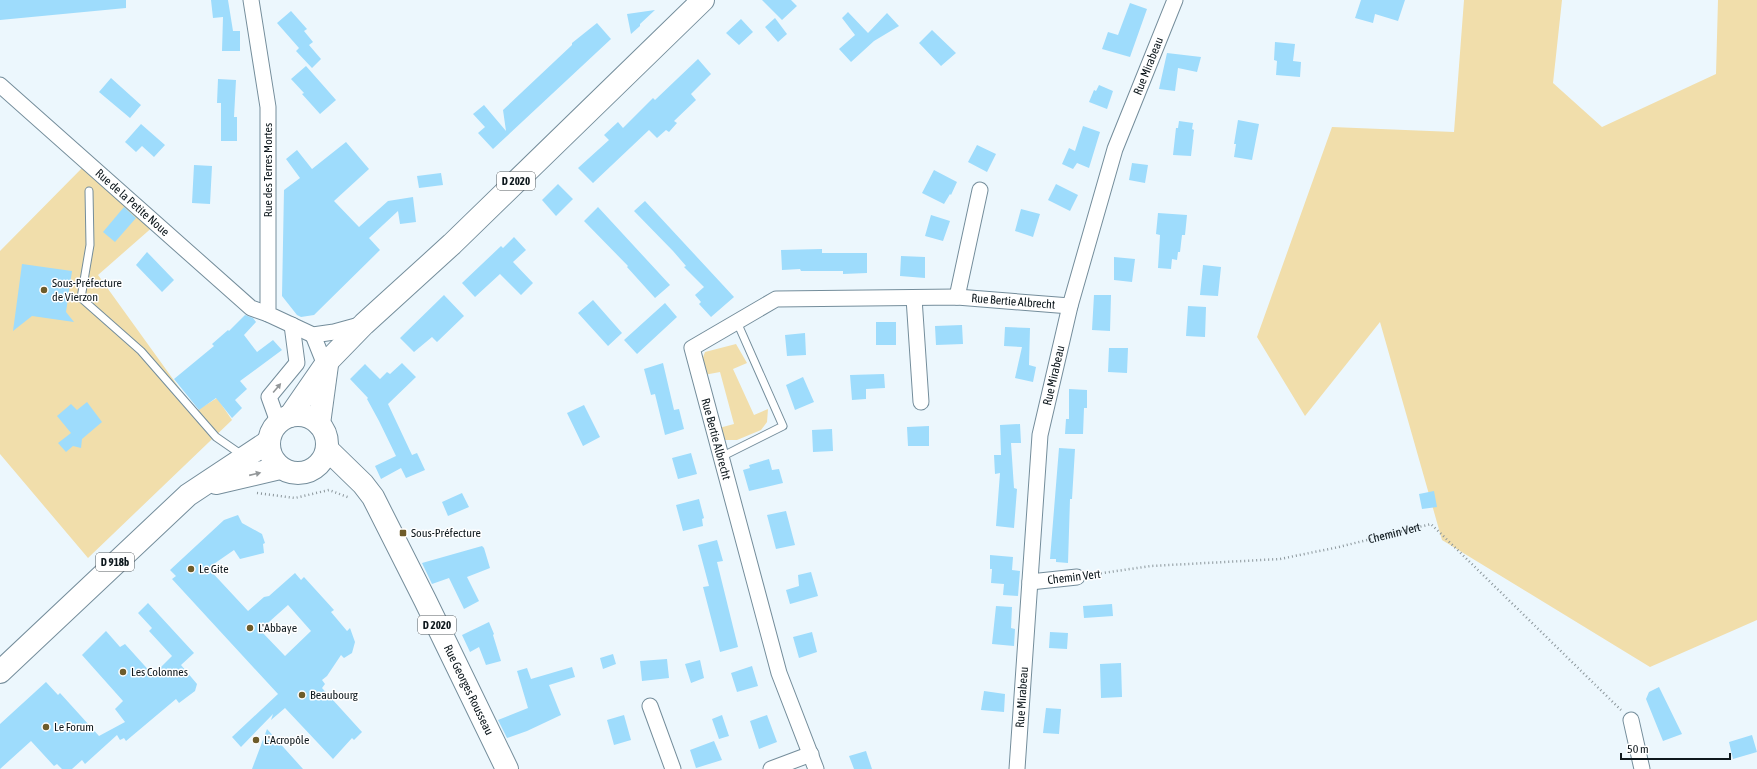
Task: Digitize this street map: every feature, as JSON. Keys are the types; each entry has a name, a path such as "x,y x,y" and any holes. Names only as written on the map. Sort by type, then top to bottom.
{"main road":[{"name":"D 2020","path":"284,419 326,363 364,324 452,244 704,0"},
{"path":"319,424 326,363"},
{"path":"306,416 319,424 324,431 327,440 327,449 322,461 313,470 297,474 280,468 273,460 269,452 268,442 270,434 284,419 306,416"},
{"name":"D 918b","path":"0,672 188,495 268,442"},
{"name":"Rue Georges Rousseau","path":"327,449 358,491 373,497 507,769"},
{"name":"D 918b","path":"203,486 280,468"},
{"path":"313,470 358,491"}],"street":[{"name":"Rue des Terres Mortes","path":"251,0 268,107 268,314"},
{"name":"Rue Mirabeau","path":"1017,769 1040,436 1070,306 1114,149 1175,0"},
{"name":"Rue de la Petite Noue","path":"0,85 251,308 268,314"},
{"name":"Rue Bertie Albrecht","path":"957,297 980,190"},
{"name":"Rue Bertie Albrecht","path":"816,769 779,673 692,348 776,299 957,297 1070,306"},
{"path":"914,298 921,402"},
{"path":"268,314 313,335 334,332 364,324"},
{"path":"284,419 269,397 297,363 292,326"},
{"path":"313,335 326,363"},
{"name":"Chemin Vert","path":"1030,582 1077,577"},
{"path":"650,706 673,769"},
{"path":"1631,720 1642,769"},
{"path":"771,769 811,754"}],"lane":[{"path":"89,191 90,245 81,298 141,351 216,437 245,458"},
{"path":"721,457 783,426 737,322"}],"path":[{"path":"250,492 295,498 328,490 358,491"},
{"name":"Chemin Vert","path":"1077,577 1151,566 1280,559 1340,547 1431,524 1631,720"}],"shaded area":[{"path":"1464,0 1562,0 1553,83 1602,127 1716,74 1718,0 1757,0 1757,620 1650,667 1442,540 1380,322 1305,416 1257,337 1332,127 1454,132"},
{"path":"85,165 155,225 98,275 196,411 217,398 232,420 88,558 0,454 0,251"},
{"path":"736,344 747,363 733,369 754,415 768,409 767,422 761,430 737,440 725,440 719,428 734,424 720,372 704,375 702,360 705,352"}],"building":[{"path":"0,0 126,0 126,8 0,20"},
{"path":"211,0 228,0 233,31 240,31 240,51 222,51 223,17 213,18"},
{"path":"762,0 791,0 797,6 782,20"},
{"path":"1361,0 1405,0 1398,21 1375,14 1373,23 1355,18"},
{"path":"1130,3 1147,9 1130,57 1102,49 1108,32 1118,35"},
{"path":"655,10 640,24 640,26 631,34 627,14"},
{"path":"291,11 307,29 304,31 313,42 309,45 321,59 312,68 296,51 299,48 277,23"},
{"path":"848,12 868,33 887,13 899,26 874,41 851,62 839,49 855,35 842,18"},
{"path":"775,18 787,34 778,42 765,27"},
{"path":"741,19 753,32 739,45 726,33"},
{"path":"597,23 611,39 493,149 478,133 485,127 473,114 484,105 506,131 503,110 572,45 572,43"},
{"path":"932,30 956,53 941,66 919,43"},
{"path":"1275,42 1295,44 1293,61 1301,62 1300,77 1276,75 1277,61 1274,60"},
{"path":"1167,53 1201,57 1197,72 1178,68 1175,91 1159,89"},
{"path":"698,59 711,74 691,94 696,100 674,121 677,123 669,132 666,130 657,138 649,130 593,183 578,168 609,140 604,135 618,122 623,128 653,98 655,100"},
{"path":"306,66 336,100 320,114 291,79"},
{"path":"111,78 141,105 130,118 99,92"},
{"path":"218,79 236,80 234,117 237,117 237,141 221,141 221,103 217,103"},
{"path":"1099,85 1113,91 1107,109 1089,102 1094,90 1096,91"},
{"path":"1238,120 1259,124 1252,160 1234,157 1236,144 1234,144"},
{"path":"1179,121 1193,123 1192,129 1194,130 1191,156 1173,155 1176,128 1178,128"},
{"path":"141,124 165,145 154,157 142,146 136,152 125,142"},
{"path":"1083,126 1100,132 1089,168 1077,163 1073,169 1062,164 1069,148 1075,151"},
{"path":"346,142 369,169 334,201 359,227 388,201 413,197 416,222 400,224 398,211 369,238 380,250 314,315 301,317 297,315 282,296 284,190 300,178 286,159 297,150 312,169"},
{"path":"977,145 996,154 987,172 968,162"},
{"path":"1132,163 1148,165 1145,183 1129,180"},
{"path":"194,165 212,166 210,204 192,203"},
{"path":"934,170 957,182 951,195 950,194 944,204 922,193"},
{"path":"441,173 443,185 419,188 417,176"},
{"path":"558,184 573,199 556,216 542,200"},
{"path":"1056,184 1078,195 1070,211 1048,200"},
{"path":"645,201 734,297 711,317 699,304 701,302 695,295 704,287 684,267 686,266 673,251 634,211"},
{"path":"124,207 136,218 115,242 103,232"},
{"path":"598,207 670,285 655,298 627,267 628,266 584,221"},
{"path":"1021,209 1040,214 1033,237 1015,231"},
{"path":"1158,213 1187,215 1185,235 1182,235 1180,252 1178,252 1177,260 1172,259 1171,269 1158,268 1160,235 1156,234"},
{"path":"931,215 950,221 943,241 925,236"},
{"path":"514,237 526,250 513,262 533,283 521,295 500,274 475,297 462,283 501,246 503,248"},
{"path":"822,249 822,253 867,253 867,273 843,274 843,271 801,271 800,269 782,270 781,250"},
{"path":"147,252 174,280 162,292 136,265"},
{"path":"901,256 925,257 925,278 900,276"},
{"path":"1114,257 1135,259 1132,282 1114,280"},
{"name":"Sous-Préfecture de Vierzon","path":"22,264 72,271 66,312 74,322 32,316 13,331"},
{"path":"1203,265 1221,267 1218,296 1200,295"},
{"path":"444,295 464,316 437,342 432,337 414,352 400,338"},
{"path":"1094,295 1111,295 1110,331 1092,330"},
{"path":"593,300 622,333 608,346 578,313"},
{"path":"665,303 677,317 637,354 624,340"},
{"path":"1188,306 1206,307 1205,337 1186,336"},
{"path":"245,315 253,318 256,322 244,335 257,352 273,340 282,350 240,381 247,389 235,400 242,408 232,418 216,398 199,410 174,379 214,346 212,344 228,330 229,331"},
{"path":"876,322 896,322 896,345 876,345"},
{"path":"962,325 963,344 936,345 935,326"},
{"path":"1005,327 1030,328 1029,365 1036,367 1033,382 1015,378 1022,347 1004,346"},
{"path":"805,333 806,355 787,356 785,335"},
{"path":"1109,348 1128,348 1127,373 1108,372"},
{"path":"402,363 416,377 388,404 412,455 417,453 425,470 406,478 401,468 381,479 375,466 396,456 367,399 368,398 350,379 365,364 380,379 387,372 390,374"},
{"path":"663,363 674,410 679,409 684,429 665,435 655,394 651,395 644,369"},
{"path":"884,374 885,388 866,389 866,399 852,400 850,375"},
{"path":"803,377 814,402 795,410 786,385"},
{"path":"1069,389 1087,390 1087,408 1084,408 1083,434 1065,434 1066,419 1069,419"},
{"path":"87,402 102,422 82,439 81,448 73,446 66,452 58,443 71,433 57,416 71,404 77,410"},
{"path":"584,405 600,437 583,446 567,413"},
{"path":"1020,424 1021,443 1011,443 1014,488 1017,489 1014,528 996,526 1000,473 995,474 994,455 1001,455 1000,425"},
{"path":"929,426 929,446 908,446 907,427"},
{"path":"832,429 833,451 813,452 812,430"},
{"path":"1059,448 1075,449 1072,499 1070,499 1068,563 1056,562 1056,559 1050,559"},
{"path":"691,453 697,474 678,479 672,458"},
{"path":"769,459 772,470 779,469 783,483 749,491 743,470 750,468 749,465"},
{"path":"1434,491 1437,507 1422,509 1419,494"},
{"path":"462,493 469,507 448,516 442,502"},
{"path":"699,499 704,518 702,519 703,526 683,531 676,505"},
{"path":"786,511 795,545 776,549 767,515"},
{"path":"238,515 242,523 262,534 265,543 263,544 264,553 240,559 234,550 208,568 248,611 264,597 269,596 295,573 301,580 304,577 334,610 331,612 347,631 350,628 355,642 352,653 344,658 341,655 327,676 322,680 325,684 322,688 362,732 354,740 352,738 333,759 285,708 271,720 273,714 241,747 232,737 278,694 172,579 176,576 170,570 224,520","holes":["288,605 311,631 285,656 260,630"]},
{"path":"717,540 723,561 717,562 738,647 720,652 703,587 709,586 698,545"},
{"path":"482,546 490,568 467,577 479,601 464,609 449,578 432,584 422,563"},
{"path":"990,555 1013,557 1012,570 1020,571 1018,596 1003,595 1004,584 991,583 992,569 990,569"},
{"path":"811,572 818,596 790,604 786,590 799,586 798,575"},
{"path":"148,603 194,653 181,665 197,684 195,691 179,703 176,699 126,741 124,738 120,740 117,735 85,764 82,760 72,769 62,769 57,764 54,766 31,741 0,769 0,724 46,682 58,695 60,693 99,736 125,722 115,709 123,701 82,655 106,631 120,647 125,644 153,675 172,656 149,631 152,628 138,613"},
{"path":"1112,604 1113,616 1084,618 1083,606"},
{"path":"996,606 1012,607 1011,628 1015,629 1014,646 992,644"},
{"path":"489,622 494,634 493,635 501,661 486,665 479,647 470,652 462,635"},
{"path":"812,632 817,652 799,658 793,637"},
{"path":"1050,632 1068,633 1067,649 1049,648"},
{"path":"613,654 616,664 603,669 600,658"},
{"path":"667,659 669,678 642,681 640,661"},
{"path":"700,660 704,678 691,683 685,664"},
{"path":"1121,663 1122,697 1101,698 1100,664"},
{"path":"752,666 758,686 737,692 731,673"},
{"path":"572,667 575,677 549,685 561,715 527,731 507,738 498,720 528,708 517,671 527,668 531,679"},
{"path":"1659,687 1682,734 1663,741 1646,699 1649,692"},
{"path":"984,691 1005,694 1004,712 981,710"},
{"path":"1046,708 1061,709 1059,734 1043,733"},
{"path":"624,715 631,740 614,745 607,720"},
{"path":"722,715 729,736 719,739 712,719"},
{"path":"767,715 777,742 759,749 750,721"},
{"path":"267,729 303,769 252,769"},
{"path":"1752,735 1757,752 1733,759 1729,742"},
{"path":"714,741 722,760 696,768 690,750"},
{"path":"866,751 872,769 854,769 849,756"}],"place":[{"name":"Sous-Préfecture de Vierzon","path":"44,290"},
{"name":"Sous-Préfecture","path":"403,533"},
{"name":"Le Gite","path":"191,569"},
{"name":"L'Abbaye","path":"250,628"},
{"name":"Les Colonnes","path":"123,672"},
{"name":"Beaubourg","path":"302,695"},
{"name":"Le Forum","path":"46,727"},
{"name":"L'Acropôle","path":"256,740"}]}
